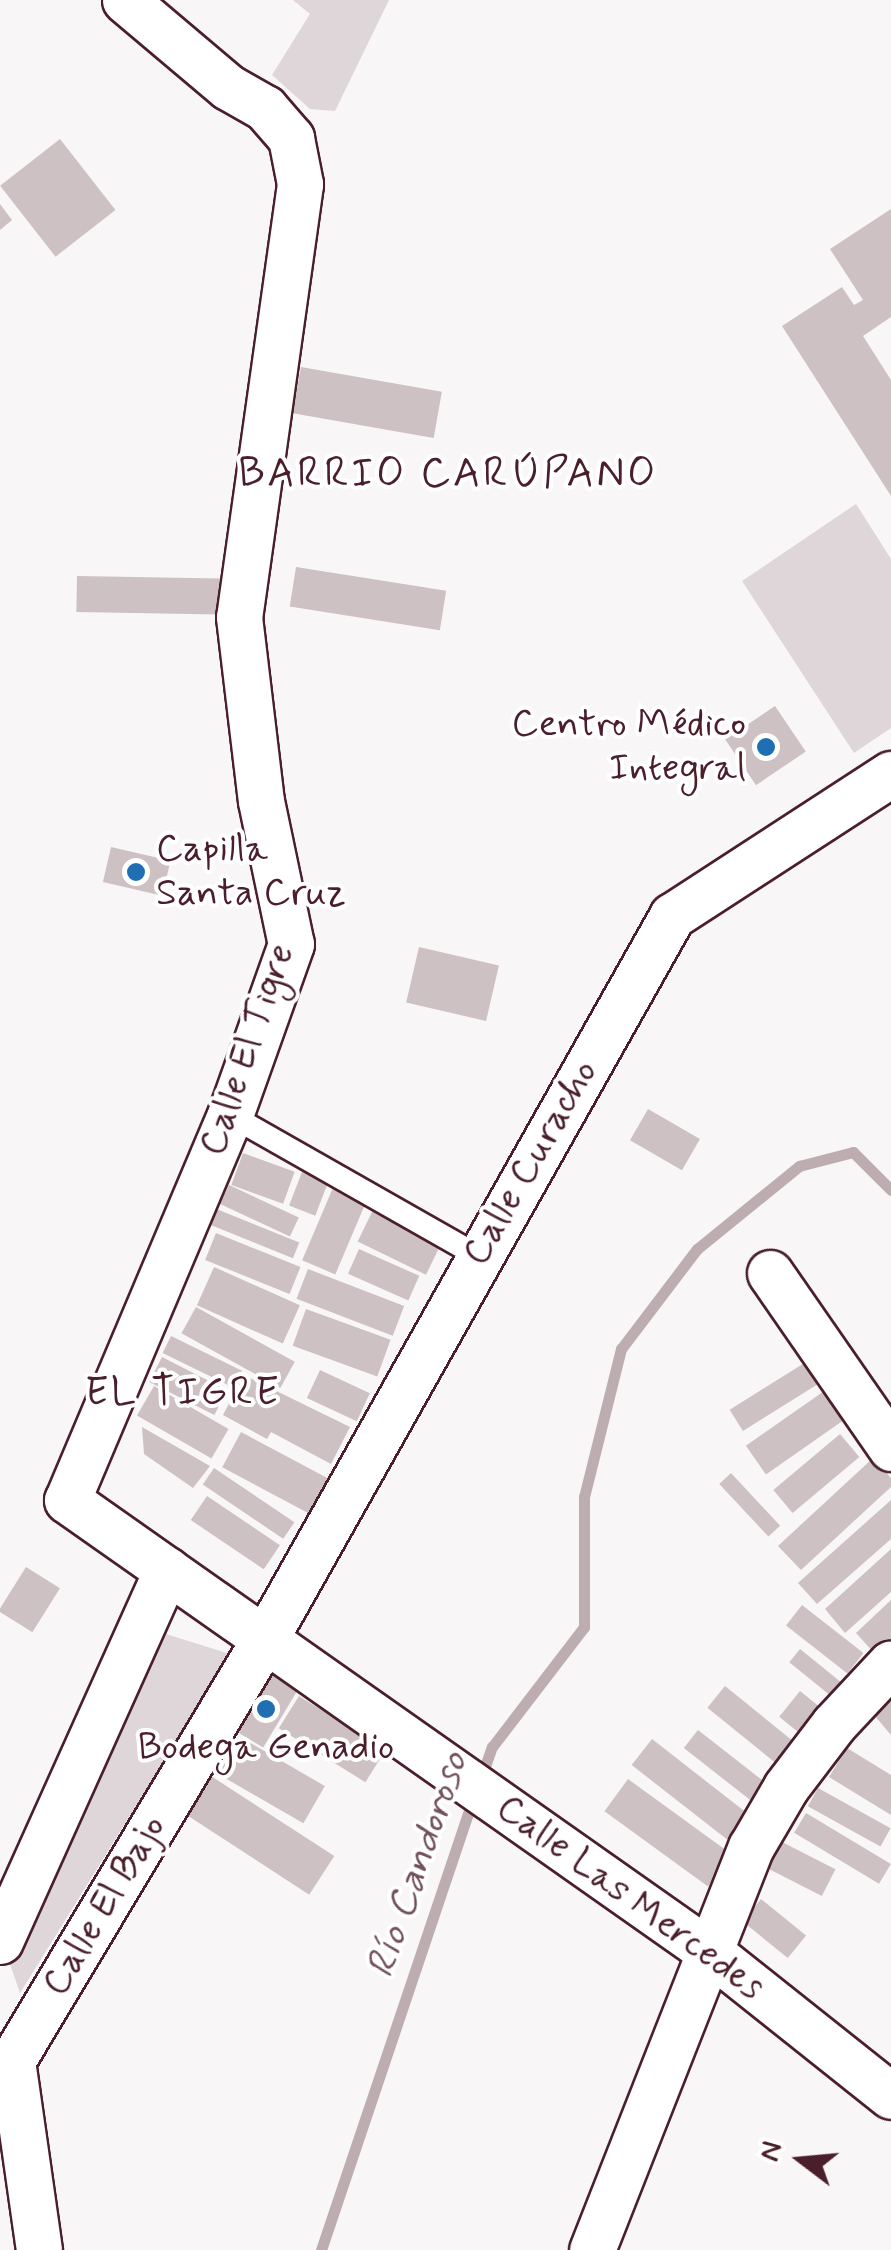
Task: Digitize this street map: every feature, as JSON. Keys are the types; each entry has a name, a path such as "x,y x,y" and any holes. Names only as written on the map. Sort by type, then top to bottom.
{"street":[{"name":"Calle El Tigre","path":"67,1500 230,1115 291,944 261,801 239,617 300,184 292,138 265,108 228,88 125,0"},
{"name":"Calle Curacho","path":"264,1639 672,916 891,774"},
{"path":"770,1273 891,1448"},
{"name":"Calle Las Mercedes","path":"67,1500 710,1952 891,2096"},
{"path":"0,1941 167,1570"},
{"name":"Calle El Bajo","path":"39,2250 6,2041 264,1639"},
{"path":"592,2250 751,1846 786,1787 834,1724 891,1663"}],"lane":[{"path":"230,1115 478,1256"}],"shaded area":[{"path":"293,0 389,0 335,111 310,109 272,75 310,14"},
{"path":"856,504 891,559 891,728 854,753 742,581"},
{"path":"166,1634 230,1654 20,1993 10,1964"}],"building":[{"path":"60,139 115,210 56,257 0,186"},
{"path":"0,204 12,220 0,230"},
{"path":"891,209 891,317 863,336 891,380 891,496 782,326 842,287 854,305 863,300 830,249"},
{"path":"301,367 442,392 434,438 293,413"},
{"path":"296,567 446,591 440,630 290,607"},
{"path":"77,576 220,578 219,614 76,612"},
{"name":"Centro Médico Integral","path":"775,706 806,752 756,785 725,740"},
{"name":"Capilla Santa Cruz","path":"111,847 170,861 162,896 103,882"},
{"path":"419,947 499,965 486,1021 406,1003"},
{"path":"648,1109 700,1139 682,1170 630,1140"},
{"path":"243,1153 295,1172 283,1204 231,1185"},
{"path":"302,1172 328,1182 315,1216 289,1206"},
{"path":"335,1183 368,1197 335,1274 302,1260"},
{"path":"229,1185 299,1218 290,1237 220,1204"},
{"path":"214,1208 299,1242 293,1258 208,1224"},
{"path":"373,1210 441,1243 426,1275 358,1241"},
{"path":"216,1233 300,1267 290,1294 205,1260"},
{"path":"359,1249 419,1276 408,1301 348,1274"},
{"path":"214,1267 300,1305 283,1344 197,1305"},
{"path":"308,1269 404,1306 393,1336 297,1299"},
{"path":"196,1307 295,1362 280,1388 181,1333"},
{"path":"306,1309 391,1340 377,1376 293,1346"},
{"path":"171,1336 242,1371 234,1388 163,1353"},
{"path":"162,1357 227,1390 214,1415 149,1382"},
{"path":"806,1362 819,1383 743,1431 730,1410"},
{"path":"320,1370 370,1393 357,1421 307,1398"},
{"path":"244,1375 350,1427 331,1464 271,1432 267,1439 223,1415"},
{"path":"154,1386 228,1429 211,1458 137,1415"},
{"path":"827,1389 847,1418 766,1474 746,1446"},
{"path":"142,1427 210,1466 193,1488 144,1454"},
{"path":"241,1432 331,1480 312,1515 222,1467"},
{"path":"840,1434 859,1457 793,1513 773,1490"},
{"path":"873,1458 891,1478 891,1487 801,1570 778,1546"},
{"path":"214,1468 294,1522 283,1539 203,1485"},
{"path":"731,1473 780,1526 768,1537 719,1484"},
{"path":"207,1496 280,1545 264,1569 191,1520"},
{"path":"891,1500 891,1539 817,1604 798,1583"},
{"path":"891,1549 891,1592 845,1633 825,1609"},
{"path":"26,1567 60,1588 32,1632 0,1612"},
{"path":"891,1600 891,1639 875,1654 856,1633"},
{"path":"802,1605 863,1653 847,1674 786,1625"},
{"path":"800,1649 844,1684 833,1697 789,1662"},
{"name":"Bodega Genadio","path":"266,1671 298,1690 263,1747 231,1728"},
{"path":"725,1686 798,1745 780,1767 707,1708"},
{"path":"800,1691 821,1708 800,1734 779,1717"},
{"path":"891,1694 891,1735 869,1709"},
{"path":"299,1696 386,1750 365,1782 279,1728"},
{"path":"698,1730 770,1787 756,1805 684,1748"},
{"path":"240,1737 325,1786 303,1823 218,1774"},
{"path":"652,1739 748,1814 728,1840 632,1765"},
{"path":"847,1748 891,1775 891,1815 829,1777"},
{"path":"211,1776 334,1856 309,1895 186,1815"},
{"path":"628,1779 732,1854 708,1887 604,1811"},
{"path":"818,1788 891,1828 880,1847 808,1806"},
{"path":"806,1813 891,1864 879,1884 794,1833"},
{"path":"782,1842 835,1869 822,1896 768,1869"},
{"path":"761,1899 806,1936 788,1958 743,1922"}],"waterway":[{"name":"Río Candoroso","path":"480,1781 492,1747 584,1627 584,1497 621,1349 697,1249 799,1166 853,1152 891,1190"},
{"name":"Río Candoroso","path":"321,2250 473,1798"}],"place":[{"name":"Centro Médico Integral","path":"766,747"},
{"name":"Capilla Santa Cruz","path":"136,872"},
{"name":"Bodega Genadio","path":"266,1709"}],"district":[{"name":"BARRIO CARÚPANO","path":"448,475"},
{"name":"EL TIGRE","path":"183,1393"}]}
